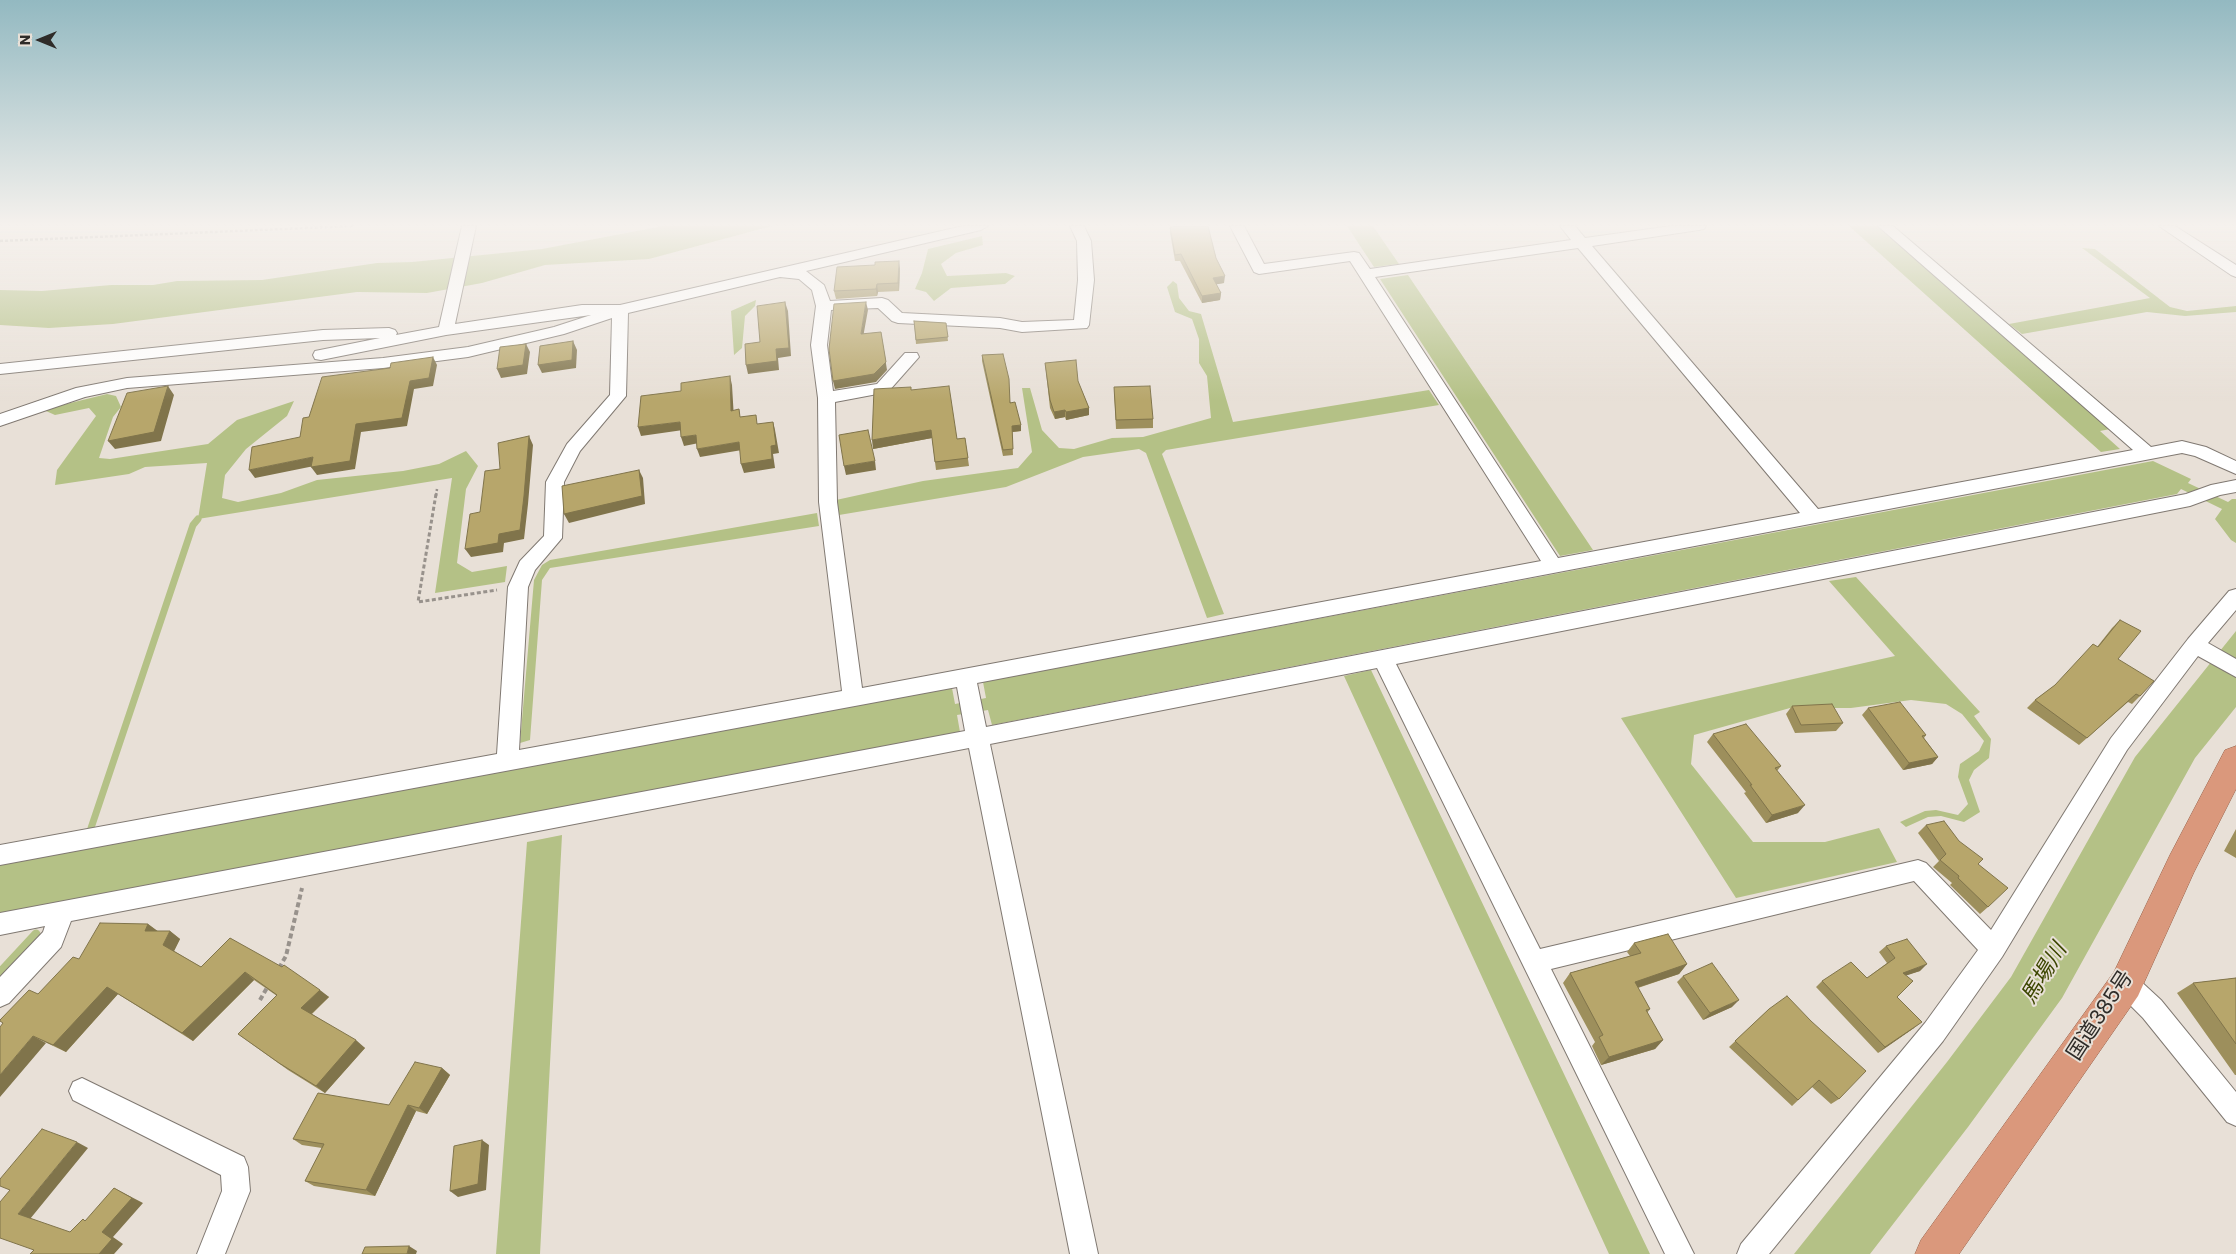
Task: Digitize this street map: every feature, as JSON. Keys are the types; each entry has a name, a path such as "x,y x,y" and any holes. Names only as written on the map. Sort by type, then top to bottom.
{"highway":[{"name":"国道385号","path":"1935,1254 2126,984 2181,865 2236,759"}],"street":[{"path":"447,325 456,285"},
{"path":"0,420 82,392 127,383 383,363 468,352 558,331 620,310 727,285"},
{"path":"815,285 819,288 824,306 819,345 826,398 828,502 853,698"},
{"path":"824,306 882,303 898,318 1000,323 1022,327 1081,326 1086,285"},
{"path":"1373,285 1553,565"},
{"path":"1616,285 1814,517"},
{"path":"1953,285 2148,454"},
{"path":"0,369 582,310 620,310"},
{"path":"507,762 518,587 527,566 553,538 555,482 573,448 618,396 620,310"},
{"path":"196,377 244,364 341,353 447,325"},
{"path":"826,398 882,388 911,356"},
{"path":"0,924 307,865 971,707 1553,565 2182,447 2200,451 2236,468"},
{"path":"0,855 853,698 971,707 1382,657 2203,495 2236,486"},
{"path":"1752,1254 1934,1032 1993,949 2119,744 2200,648 2236,596"},
{"path":"2200,648 2236,669"},
{"path":"1382,657 1680,1254"},
{"path":"971,707 1084,1254"},
{"path":"1534,962 1918,870 1993,949"},
{"path":"0,996 52,939 64,911"},
{"path":"2126,984 2152,1008 2236,1113"},
{"path":"82,1091 234,1167 236,1191 211,1254"}],"path":[{"path":"437,489 418,602 518,587"},
{"path":"277,971 286,956 307,865"},
{"path":"260,1000 273,978"}],"water":[{"path":"111,285 474,285 427,293 357,292 113,324 49,328 0,325 0,290 42,291"},
{"path":"917,285 998,285 951,288 934,301 926,292 915,289"},
{"path":"1169,285 1177,285 1179,298 1189,311 1201,314 1233,422 1429,390 1439,405 1166,450 1162,454 1224,614 1207,618 1146,453 1139,449 1083,457 1006,487 839,515 836,500 923,481 1018,468 1032,452 1022,388 1030,388 1042,430 1059,448 1074,449 1112,438 1143,437 1211,418 1207,376 1199,363 1199,339 1192,319 1175,312 1167,287"},
{"path":"1384,285 1414,285 1593,550 1560,556"},
{"path":"1914,285 1944,285 2110,429 2100,431 2120,449 2101,452"},
{"path":"2132,285 2141,285 2170,307 2187,311 2236,306 2236,312 2185,316 2147,312 2022,334 2009,324 2150,298"},
{"path":"756,300 755,306 745,316 742,348 734,355 731,311"},
{"path":"107,394 116,396 121,407 113,417 99,458 110,459 208,444 237,420 294,401 287,416 246,449 225,475 222,498 238,502 281,493 317,480 403,471 439,464 466,451 478,466 466,489 457,563 472,572 507,566 505,582 435,593 452,478 198,519 207,463 145,467 129,474 55,485 57,470 96,416 89,408 55,415 46,411 50,408"},
{"path":"2153,461 2191,479 2188,483 2228,502 2236,499 2236,543 2231,540 2215,519 2222,509 2181,489 2177,494 992,725 988,710 957,715 960,732 0,915 0,865 952,688 955,704 986,698 983,682"},
{"path":"817,513 819,526 550,568 542,580 530,740 520,743 534,580 542,565 550,560"},
{"path":"1856,577 1980,712 1974,716 1991,739 1989,758 1974,770 1969,780 1980,812 1964,822 1941,816 1928,817 1906,827 1900,822 1925,811 1936,810 1958,815 1968,804 1958,777 1960,764 1979,751 1984,741 1962,714 1946,704 1911,700 1851,708 1790,708 1694,735 1691,764 1753,842 1825,842 1879,828 1897,862 1736,898 1621,718 1895,656 1829,581"},
{"name":"馬場川","path":"2236,631 2236,707 2195,758 2062,998 1968,1127 1870,1254 1794,1254 1947,1062 2011,977 2135,757"},
{"path":"1371,670 1650,1254 1609,1254 1344,676"},
{"path":"562,835 540,1254 496,1254 527,842"}],"building":[{"path":"835,285 877,285 876,289 834,291"},
{"path":"1196,285 1216,285 1221,293 1202,296"},
{"path":"785,302 789,348 776,349 777,361 746,365 745,344 760,342 757,306"},
{"path":"866,302 861,334 881,332 886,362 874,374 833,381 829,349 834,304"},
{"path":"914,321 946,323 948,337 916,340"},
{"path":"573,341 572,360 538,365 540,346"},
{"path":"526,344 523,365 497,369 500,347"},
{"path":"1003,354 1009,379 1010,403 1015,402 1021,425 1012,426 1013,449 1003,450 982,355"},
{"path":"433,357 429,378 410,381 402,418 356,424 350,461 311,467 313,457 249,470 252,447 300,437 303,418 309,417 322,377 390,368 391,363"},
{"path":"1076,360 1078,381 1089,408 1054,412 1050,400 1045,363"},
{"path":"730,376 731,411 739,409 740,417 756,415 757,424 773,422 776,445 771,446 772,459 741,464 739,442 697,449 696,435 681,437 680,422 638,427 641,396 681,391 681,383"},
{"path":"168,386 154,432 108,441 127,393"},
{"path":"949,386 957,439 965,438 968,458 935,462 931,430 872,440 874,389 911,387 911,390"},
{"path":"1150,386 1153,419 1116,420 1114,387"},
{"path":"868,430 875,461 844,466 839,435"},
{"path":"529,436 520,530 499,534 498,543 465,549 470,514 480,512 485,471 500,469 498,443"},
{"path":"639,470 642,496 564,514 562,486"},
{"path":"2120,620 2141,631 2118,659 2154,681 2140,696 2136,694 2087,738 2035,700 2055,685 2093,644 2098,647"},
{"path":"1900,702 1926,735 1922,736 1938,757 1909,763 1868,708"},
{"path":"1832,704 1843,723 1801,725 1792,706"},
{"path":"1746,724 1781,766 1775,768 1805,805 1772,815 1713,734"},
{"path":"1944,821 1959,841 1983,859 1978,864 2008,888 1988,907 1958,878 1959,876 1940,860 1946,854 1926,825"},
{"path":"100,923 148,924 145,931 170,931 163,945 201,967 230,938 282,967 284,965 320,990 301,1008 356,1040 316,1086 238,1034 277,995 245,972 182,1033 107,987 53,1045 33,1036 0,1075 0,1027 3,1023 0,1020 29,990 38,994 73,957 79,959"},
{"path":"1668,934 1687,964 1635,982 1650,1009 1646,1010 1663,1040 1609,1057 1599,1037 1603,1035 1570,973 1641,953 1634,943"},
{"path":"1907,939 1927,964 1903,973 1913,981 1897,997 1922,1022 1885,1047 1822,981 1851,962 1867,978 1895,958 1886,946"},
{"path":"1712,963 1739,1000 1710,1013 1683,976"},
{"path":"2236,978 2236,1044 2193,983"},
{"path":"1787,996 1811,1021 1866,1071 1839,1099 1819,1080 1798,1100 1735,1041 1769,1009"},
{"path":"415,1062 442,1068 419,1108 408,1105 366,1190 305,1181 324,1144 293,1139 318,1093 389,1105"},
{"path":"42,1129 77,1142 18,1214 70,1232 83,1219 85,1221 114,1188 132,1198 102,1232 112,1239 99,1254 30,1254 34,1250 0,1238 0,1202 10,1190 0,1186 0,1179"},
{"path":"482,1140 478,1184 450,1191 454,1146"},
{"path":"409,1246 407,1254 362,1254 365,1247"}],"waterway":[{"path":"91,828 193,525 198,519"},
{"path":"0,973 36,934"}]}
